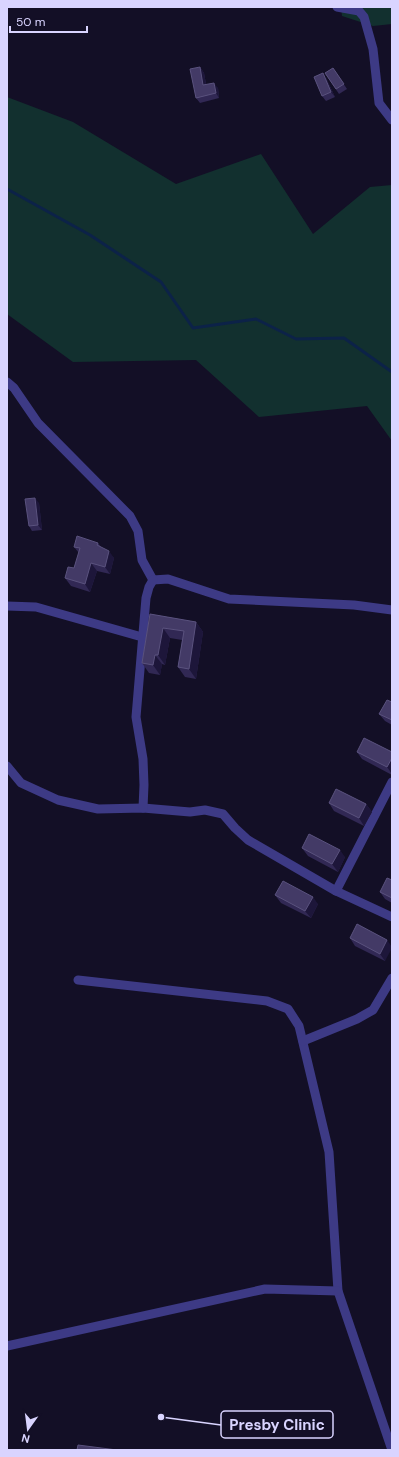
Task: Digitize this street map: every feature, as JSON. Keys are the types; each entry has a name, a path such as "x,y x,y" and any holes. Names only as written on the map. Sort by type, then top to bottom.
{"street":[{"path":"337,7 359,11 364,17 373,50 379,103 392,120"},
{"path":"7,382 14,388 38,423 130,516 138,531 142,560 153,580"},
{"path":"153,580 168,579 229,599 354,606 392,610"},
{"path":"143,808 143,759 136,717 146,598 153,580"},
{"path":"7,606 36,607 142,637"},
{"path":"7,766 21,783 58,800 98,809 143,808 190,812 205,810 223,814 248,840 336,891 392,917"},
{"path":"336,891 392,782"},
{"path":"303,1041 357,1019 373,1010 392,978"},
{"path":"78,980 267,1001 288,1008 299,1026 329,1152 338,1291 392,1450"},
{"path":"7,1346 265,1289 338,1291"}],"green space":[{"path":"341,7 392,7 392,24 373,26 342,16"},
{"path":"7,97 73,122 176,184 261,154 313,234 370,187 392,185 392,441 367,406 259,417 196,360 73,362 7,314"}],"building":[{"path":"200,67 203,85 214,83 216,93 196,98 190,69"},
{"path":"333,68 344,84 336,89 325,73"},
{"path":"323,73 331,92 322,96 314,77"},
{"path":"35,498 38,525 29,526 25,499"},
{"path":"77,536 98,543 97,545 109,551 105,567 91,563 85,584 65,578 68,567 74,568 80,548 74,547"},
{"path":"150,614 196,622 189,669 178,667 184,631 163,628 158,655 155,655 153,665 142,663"},
{"path":"387,700 392,702 392,720 379,714"},
{"path":"364,738 392,752 392,758 387,767 357,752"},
{"path":"336,789 366,804 359,818 329,803"},
{"path":"309,834 340,850 332,864 302,848"},
{"path":"387,878 392,880 392,898 380,892"},
{"path":"283,881 313,897 305,911 275,895"},
{"path":"357,924 387,940 380,954 350,938"},
{"path":"78,1445 117,1450 77,1450"}],"waterway":[{"path":"7,189 90,235 161,282 193,328 256,319 296,339 344,338 392,372"}],"place":[{"name":"Presby Clinic","path":"161,1417"}]}
